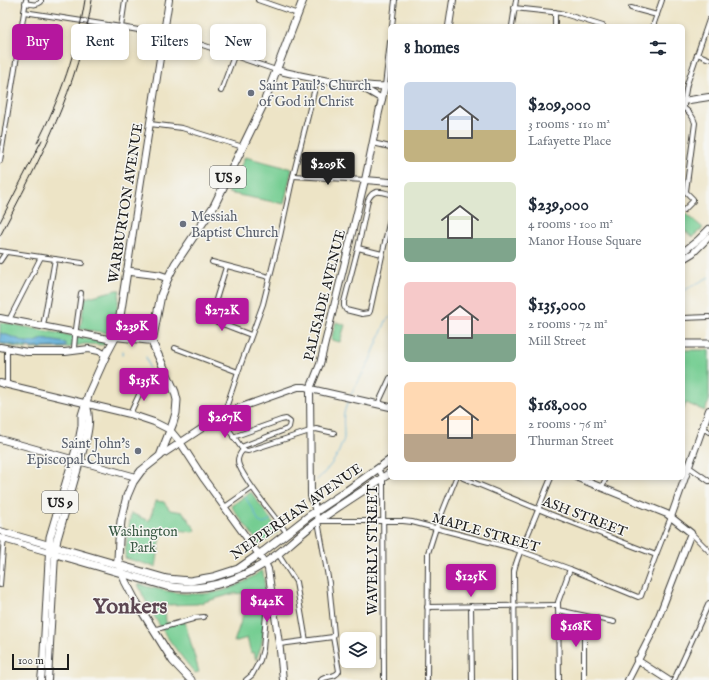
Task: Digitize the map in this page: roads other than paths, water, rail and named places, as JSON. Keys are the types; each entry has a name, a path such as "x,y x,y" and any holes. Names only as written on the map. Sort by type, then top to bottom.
{"main road":[{"name":"US 9","path":"152,342 161,295 168,278 175,264 214,206 243,147 263,105 303,0"},
{"path":"127,271 159,275 168,278"},
{"name":"WARBURTON AVENUE","path":"52,549 59,532 76,461 82,426 82,415 89,393 118,329 127,271"},
{"path":"152,342 176,396 176,413 160,456 141,471 130,488 121,521 118,559 122,573 135,600 173,661 191,680"},
{"path":"685,344 709,344"},
{"name":"NEPPERHAN AVENUE","path":"52,549 120,565 167,579 205,579 222,575 238,568 259,554 316,511 388,462"},
{"name":"NEPPERHAN AVENUE","path":"52,549 122,573 177,588 192,588 230,581 265,563 318,521 388,474"}],"street":[{"path":"0,161 26,2 34,5 41,2 41,0"},
{"path":"121,24 125,0"},
{"name":"WARBURTON AVENUE","path":"165,24 169,0"},
{"path":"258,0 298,14"},
{"path":"392,24 395,0"},
{"path":"449,24 453,0"},
{"path":"512,24 516,0"},
{"path":"654,24 662,0"},
{"path":"514,8 555,12 596,24"},
{"path":"631,8 657,15"},
{"path":"24,12 102,24"},
{"path":"555,12 556,24"},
{"path":"685,92 709,20"},
{"path":"697,54 709,59"},
{"name":"WARBURTON AVENUE","path":"127,271 160,60"},
{"path":"221,91 233,60"},
{"path":"246,60 276,70 316,80 358,85 388,86"},
{"path":"220,417 226,408 263,304 316,80"},
{"path":"358,85 382,99"},
{"name":"PALISADE AVENUE","path":"310,389 320,364 365,180 382,99 388,86"},
{"path":"685,101 709,96"},
{"path":"685,109 694,117 695,123 685,190 693,201 685,209"},
{"path":"150,124 182,128 243,147"},
{"path":"373,143 388,147"},
{"path":"293,176 388,182"},
{"path":"388,194 377,191 373,193 368,200 358,248 344,302 346,310 366,314 370,311 388,228"},
{"path":"685,250 698,240 709,228"},
{"path":"685,258 693,253 709,237"},
{"path":"358,248 382,254"},
{"path":"0,251 82,263"},
{"path":"0,261 6,252"},
{"path":"9,320 41,257"},
{"path":"43,326 55,259"},
{"path":"212,262 226,267 270,277"},
{"path":"210,319 226,267"},
{"path":"74,351 81,293"},
{"path":"199,315 251,335"},
{"path":"685,318 709,317"},
{"path":"0,318 108,339 115,338 152,342"},
{"path":"7,385 3,348 27,352 74,351 89,349 99,351 106,355"},
{"path":"175,348 238,372"},
{"path":"378,404 388,382"},
{"path":"0,383 130,414 154,422 170,430 259,554 268,569 280,644 283,680"},
{"path":"130,414 144,384"},
{"path":"160,456 230,411 298,386 388,406"},
{"path":"310,389 311,496 316,511 329,582 334,634 333,637 339,671 338,674 321,680"},
{"path":"709,410 703,428 686,466 709,481"},
{"path":"220,417 242,449 248,451 316,429 334,433"},
{"path":"233,437 281,420 286,419 290,422 287,429 242,449 238,462 252,488 287,533"},
{"path":"703,428 709,432"},
{"path":"0,439 136,477"},
{"name":"WAVERLY STREET","path":"378,469 383,478 384,680"},
{"path":"427,680 428,553 436,528 455,480"},
{"name":"ASH STREET","path":"468,480 656,555"},
{"path":"515,680 514,571 520,551 550,480"},
{"path":"583,480 667,514 691,533 709,551"},
{"path":"602,487 605,480"},
{"path":"656,555 671,517 682,480"},
{"path":"225,507 252,488"},
{"name":"MAPLE STREET","path":"318,521 412,522 520,551 570,569 638,597 641,596 656,555"},
{"path":"628,680 654,629 691,533"},
{"path":"0,585 2,536 52,549"},
{"path":"41,680 52,549"},
{"path":"48,680 52,549"},
{"path":"278,554 296,582 306,641"},
{"path":"559,680 558,605 559,597 570,569"},
{"path":"246,680 252,675 260,660 263,649 267,603 271,587"},
{"path":"674,680 709,603"},
{"path":"427,607 558,605"},
{"path":"472,606 472,680"},
{"path":"558,610 614,622"},
{"path":"584,616 584,680"},
{"path":"154,630 202,617"},
{"path":"280,644 333,637"},
{"path":"637,660 668,680"}],"water":[{"path":"0,333 26,342 35,342 43,339 66,343 66,347 32,348 0,343"}],"waterway":[{"path":"685,290 709,277"},
{"path":"351,395 370,360 388,319"},
{"path":"122,355 123,351"},
{"path":"146,357 149,368"},
{"path":"317,480 334,460 343,442 344,414 349,400"},
{"path":"245,496 259,522 264,524 271,519"}],"railway":[{"path":"37,143 67,74 82,19 85,0"},
{"path":"0,236 43,151 68,92 86,32 92,0"},
{"path":"0,222 42,140"}],"place":[{"name":"Saint Paul's Church of God in Christ","path":"251,93"},
{"name":"Messiah Baptist Church","path":"183,224"},
{"name":"Saint John's Episcopal Church","path":"138,451"}],"district":[{"name":"Yonkers","path":"130,605"}],"park label":[{"name":"Washington Park","path":"143,540"}]}
